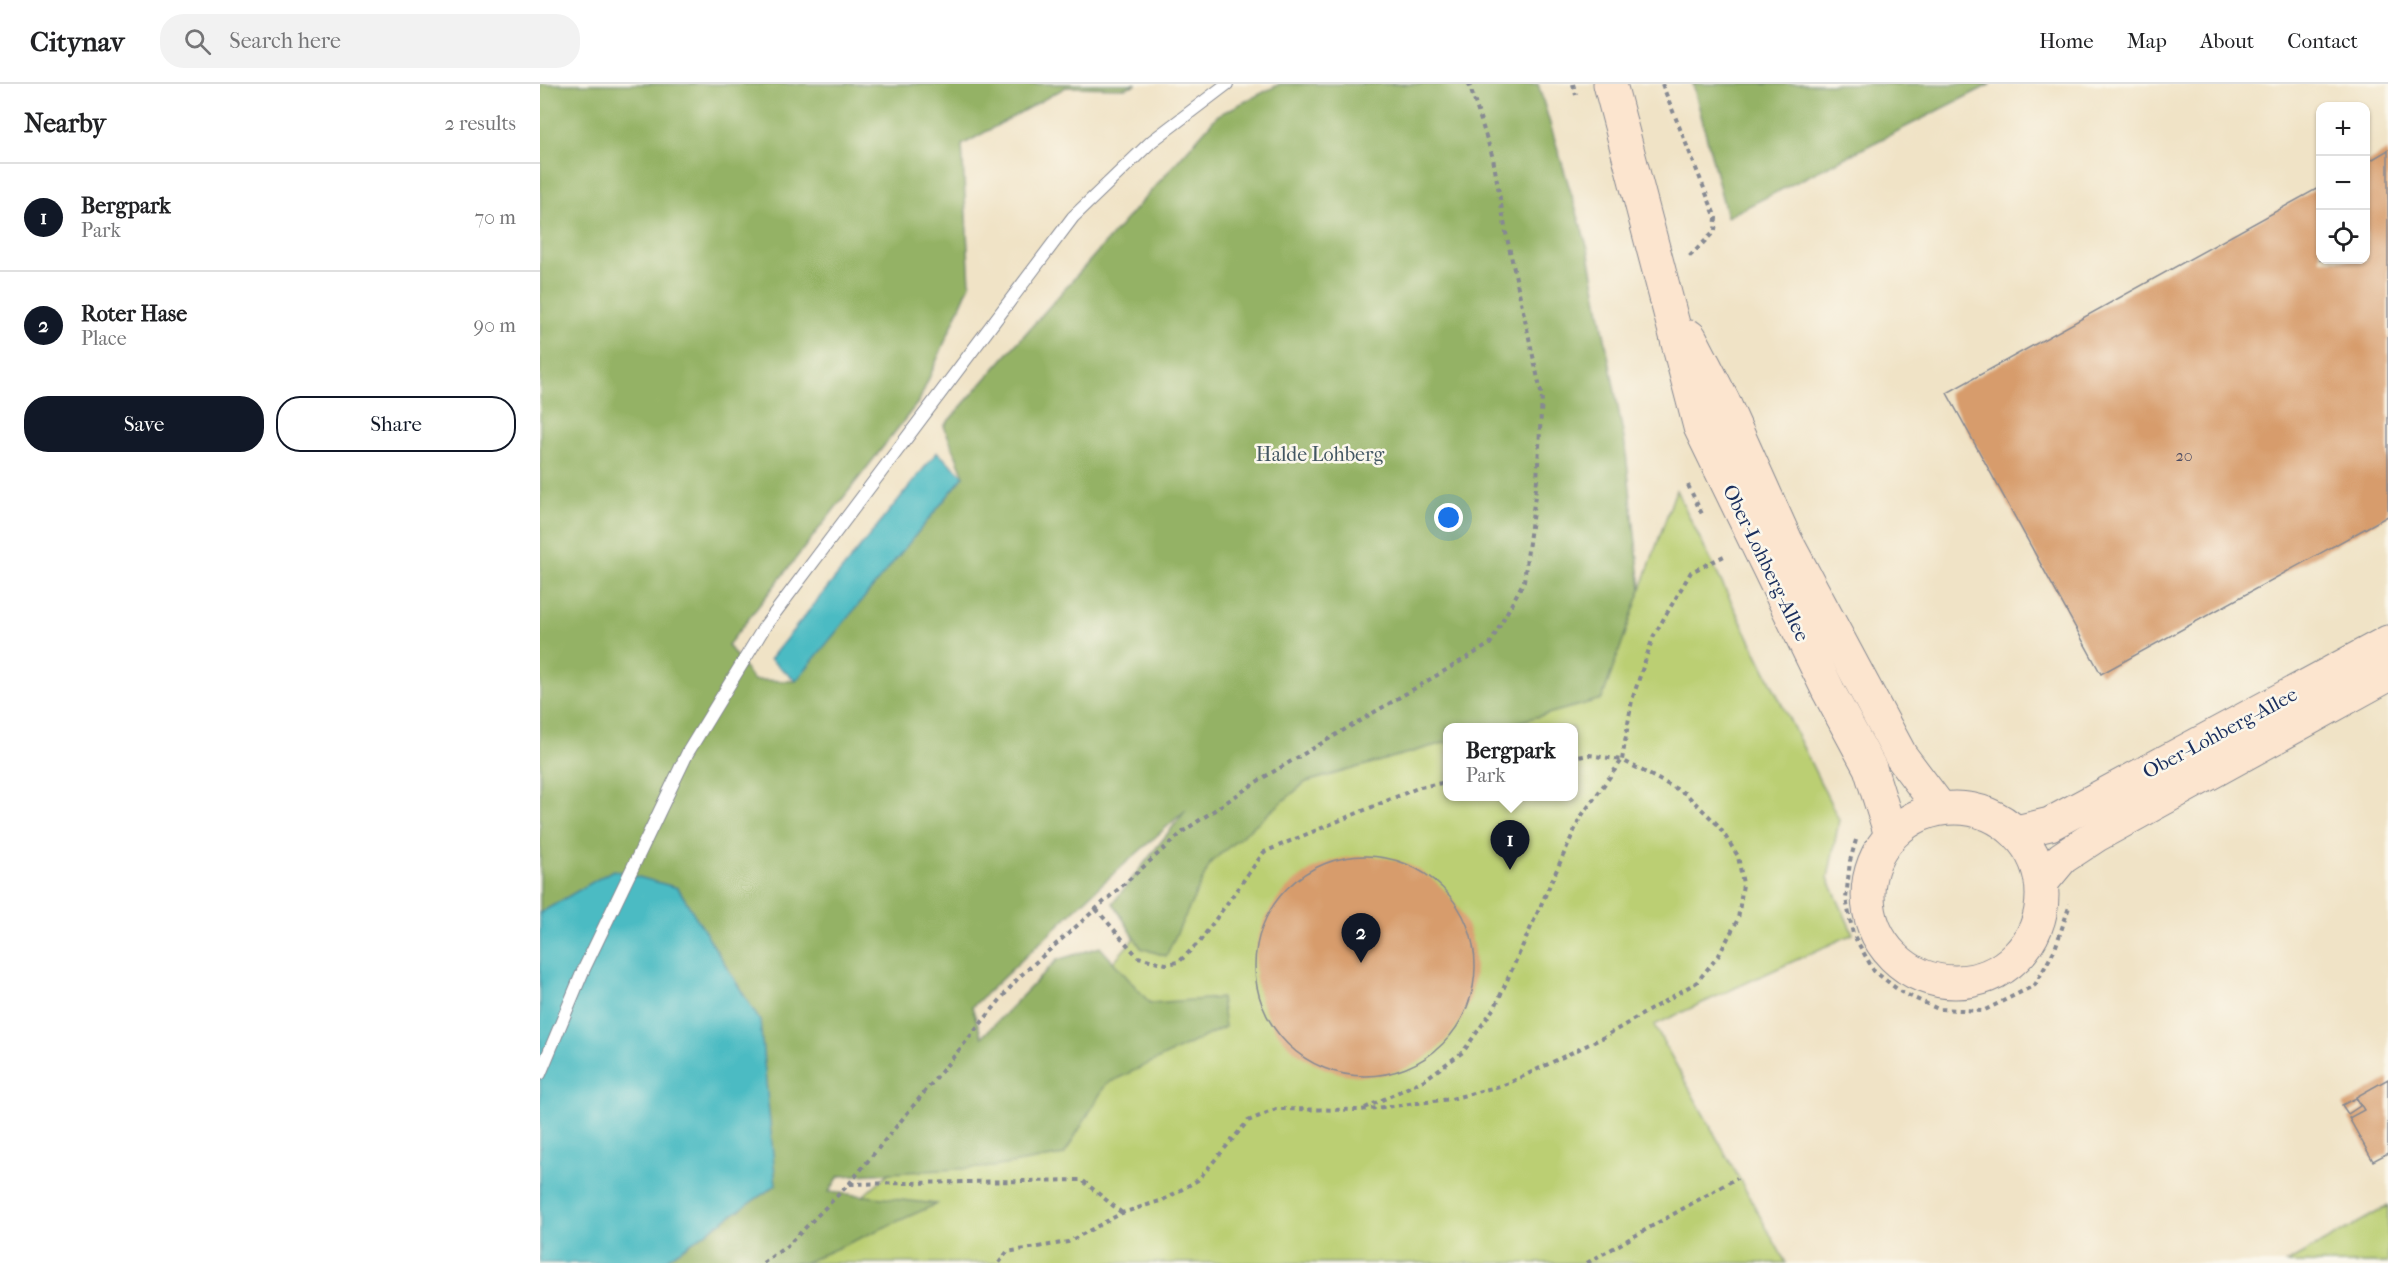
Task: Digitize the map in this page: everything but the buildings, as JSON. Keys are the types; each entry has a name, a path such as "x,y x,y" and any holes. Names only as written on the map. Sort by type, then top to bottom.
{"street":[{"name":"Ober-Lohberg-Allee","path":"1610,84 1700,427 1829,692 1870,768 1891,835"},
{"name":"Ober-Lohberg-Allee","path":"1662,284 1723,401 1791,551 1901,756 1940,808"},
{"name":"Ober-Lohberg-Allee","path":"2016,832 2050,824 2388,642"},
{"name":"Ober-Lohberg-Allee","path":"2042,882 2062,858 2097,835 2388,675"},
{"path":"1940,808 1968,808 1994,816 2016,832 2032,854 2042,882 2041,912 2031,939 2012,962 1987,977 1958,983 1929,979 1903,966 1882,944 1870,917 1868,888 1875,859 1891,835 1914,817 1940,808"}],"lane":[{"path":"540,1074 583,970 687,752 765,626 1073,217 1152,141 1227,84"}],"path":[{"path":"763,1263 787,1246 849,1184 1019,977 1185,830 1262,779 1490,644 1524,581 1537,480 1542,397 1506,234 1492,158 1469,84"},
{"path":"1662,84 1716,218 1715,231 1662,284"},
{"path":"1360,1110 1424,1080 1463,1052 1496,1005 1580,818 1622,760 1632,700 1653,637 1690,572 1724,556"},
{"path":"999,1263 1007,1252 1068,1242 1122,1213 1163,1200 1198,1180 1248,1121 1276,1109 1360,1110 1451,1099 1507,1084 1604,1037 1697,982 1719,955 1738,919 1743,884 1738,856 1718,825 1686,794 1622,760 1589,755 1578,757"},
{"path":"1096,909 1138,957 1166,964 1179,962 1200,941 1264,852 1420,787 1443,783"},
{"path":"1587,1263 1737,1178"},
{"path":"849,1184 1082,1180 1122,1213"}],"green space":[{"name":"Halde Lohberg","path":"540,84 1137,84 1125,88 1066,87 962,145 970,284 919,401 728,645 753,680 795,681 964,476 944,426 1218,115 1280,84 1538,84 1588,249 1625,444 1641,589 1602,699 1515,723 1443,723 1443,743 1306,782 1211,862 1166,956 1141,948 1113,903 1186,810 1102,884 972,1007 982,1037 1057,960 1100,947 1150,1003 1221,998 1225,1027 1106,1084 1064,1155 993,1167 839,1176 829,1192 937,1204 804,1263 661,1263 776,1185 540,913"},
{"path":"1693,84 1991,84 1727,217"},
{"path":"1676,490 1839,820 1828,878 1853,934 1654,1025 1786,1263 787,1263 1058,1024 1184,882 1306,782 1443,743 1443,801 1578,801 1578,723 1515,723 1602,699"},
{"path":"2388,1206 2388,1263 2286,1263"}],"water":[{"path":"937,452 964,476 796,681 770,659"},
{"path":"613,870 678,888 760,1021 776,1185 661,1263 540,1263 540,913"}],"place":[{"name":"Bergpark","path":"1510,870"},
{"name":"Roter Hase","path":"1361,963"}]}
